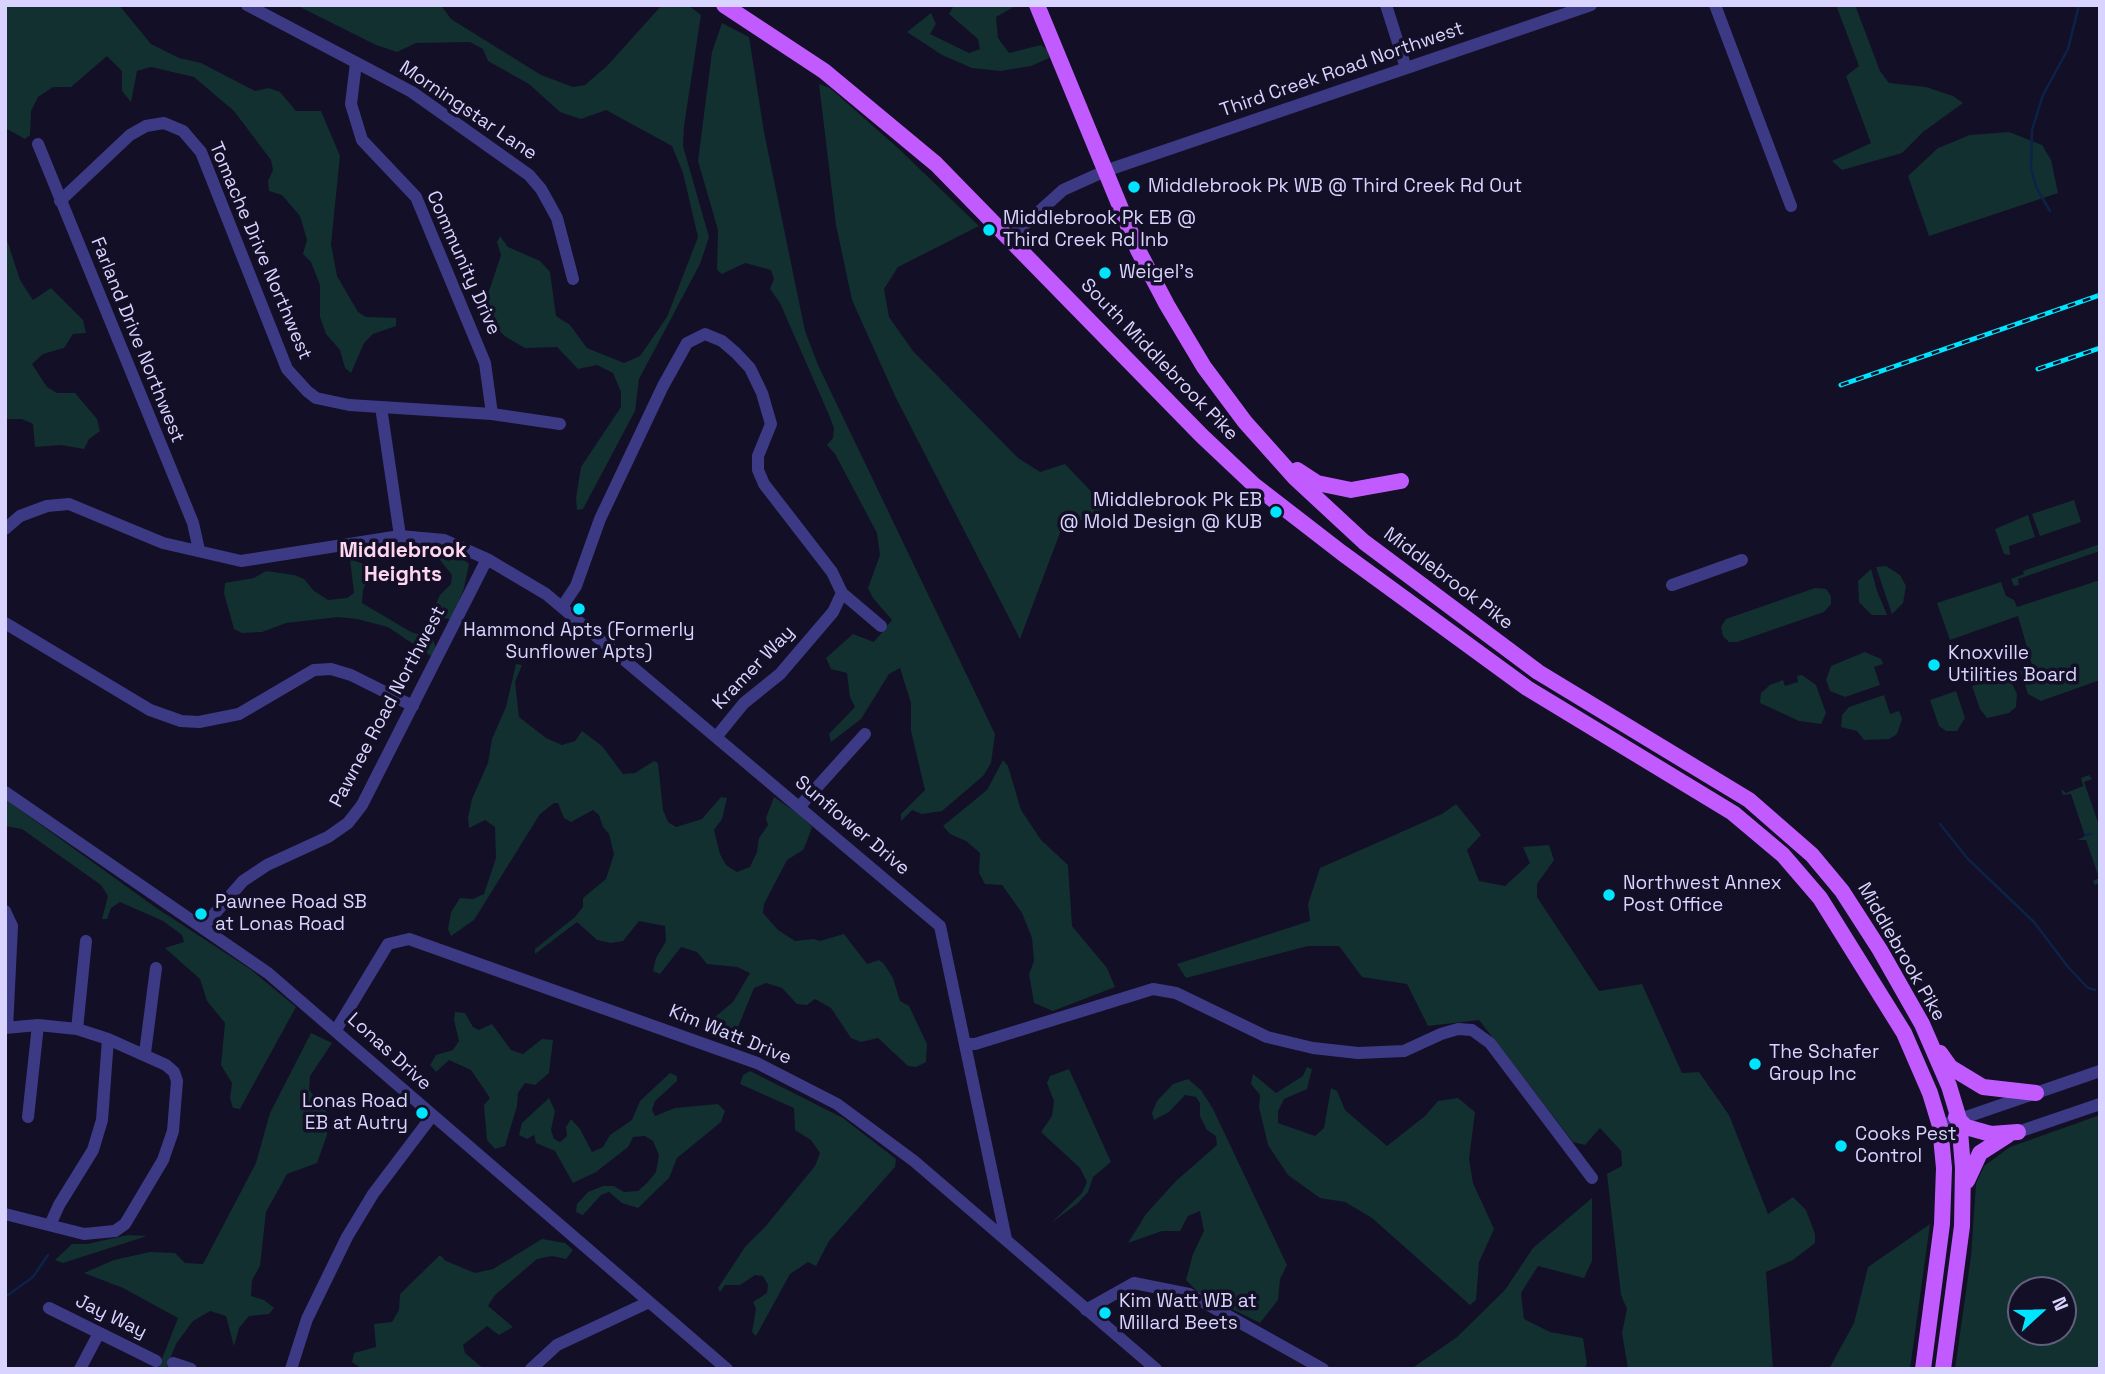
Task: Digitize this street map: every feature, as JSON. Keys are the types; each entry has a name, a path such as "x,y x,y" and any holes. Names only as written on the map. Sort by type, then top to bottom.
{"main road":[{"name":"South Middlebrook Pike","path":"724,5 849,90 936,164 1011,237 1202,436 1254,485 1342,553"},
{"path":"1037,5 1138,250 1204,367 1270,450 1306,476 1327,485 1351,490 1401,481"},
{"name":"Middlebrook Pike","path":"1270,450 1295,478 1364,542 1538,672 1749,800 1812,855 1842,891 1880,950 1925,1031 1959,1119 1963,1168 1962,1226 1943,1369"},
{"name":"Middlebrook Pike","path":"1342,553 1527,688 1737,816 1783,855 1820,898 1904,1032 1930,1093 1940,1126 1944,1168 1942,1224 1923,1369"},
{"path":"1783,855 1827,893 1855,932 1911,1025 1949,1110 1966,1127 1992,1134 2018,1132"},
{"path":"1925,1031 1950,1068 1966,1079 2000,1091 2036,1093"},
{"path":"1962,1226 1968,1175 1980,1153 1997,1140 2018,1132"}],"street":[{"name":"Morningstar Lane","path":"247,5 412,92 529,175 541,189 558,218 573,279"},
{"path":"1386,5 1406,68"},
{"name":"Third Creek Road Northwest","path":"1011,237 1063,190 1105,171 1591,5"},
{"path":"1715,5 1791,206"},
{"name":"Community Drive","path":"356,63 351,104 362,140 416,197 485,363 492,414"},
{"name":"Tomache Drive Northwest","path":"60,201 130,135 146,126 164,123 184,131 201,152 287,369 316,398 382,407 492,414 560,424"},
{"name":"Farland Drive Northwest","path":"38,144 193,523 200,550"},
{"path":"562,607 576,586 600,519 663,386 687,343 705,334 722,341 750,368 770,414 771,424 758,456 758,470 777,503 832,572 842,593 881,626"},
{"path":"382,407 400,536"},
{"name":"Sunflower Drive","path":"5,528 20,516 47,506 69,504 163,543 241,561 400,536 444,540 487,559 546,594 940,926 1006,1239"},
{"name":"Pawnee Road Northwest","path":"203,927 243,881 267,864 328,837 348,823 362,805 487,559"},
{"path":"1672,585 1742,560"},
{"name":"Kramer Way","path":"717,736 744,703 780,674 832,612 842,593"},
{"path":"5,623 150,710 181,721 200,722 239,714 314,670 331,669 351,675 413,706"},
{"path":"800,806 865,734"},
{"name":"Lonas Drive","path":"5,792 268,973 727,1369"},
{"path":"5,911 12,926 6,1028 38,1025 77,1029 145,1054 174,1072 177,1081 173,1131 163,1160 134,1213 115,1231 85,1234 5,1214"},
{"name":"Kim Watt Drive","path":"336,1030 388,944 409,939 757,1063 837,1104 914,1161 1156,1369"},
{"path":"77,1029 86,941"},
{"path":"145,1054 156,968"},
{"path":"965,1044 975,1044 1153,989 1176,993 1267,1037 1313,1048 1358,1053 1404,1051 1441,1034 1458,1029 1472,1030 1490,1043 1592,1178"},
{"path":"28,1117 38,1025"},
{"path":"50,1225 59,1205 93,1150 102,1120 108,1039"},
{"path":"1940,1126 2100,1071"},
{"path":"2018,1132 2100,1104"},
{"path":"291,1369 307,1320 346,1237 373,1194 432,1116"},
{"path":"1086,1310 1134,1283 1189,1294 1323,1369"},
{"path":"531,1369 557,1345 649,1302"},
{"name":"Jay Way","path":"49,1308 156,1361"},
{"path":"80,1369 99,1333"},
{"path":"173,1363 191,1369"}],"green space":[{"path":"5,5 119,5 151,44 179,58 201,63 255,91 269,88 280,92 296,111 321,111 340,156 331,244 337,276 358,312 366,317 396,318 396,326 373,334 364,343 351,373 345,368 340,350 326,334 320,317 320,285 311,262 303,254 307,240 300,216 282,195 269,191 268,181 273,170 271,160 234,111 194,77 151,67 137,71 131,102 122,91 122,71 107,56 71,87 53,87 38,97 31,111 30,135 25,139 5,128"},
{"path":"296,5 441,5 451,19 541,75 573,87 585,85 607,66 662,5 688,5 701,15 683,146 709,237 700,264 639,379 635,411 583,509 577,510 576,498 581,467 621,407 621,392 613,373 597,365 578,369 557,347 525,348 506,337 490,322 487,297 501,255 497,242 500,236 508,247 540,261 550,272 556,316 570,325 587,348 624,363 640,356 667,317 698,237 683,173 672,146 606,110 581,119 560,112 529,84 488,61 483,49 470,42 416,43 397,52 376,45"},
{"path":"954,5 1017,5 996,17 998,38 1009,53 1041,45 1048,50 1049,58 1031,66 1000,71 972,68 942,55 907,32 931,13 936,24 930,34 969,53 980,49 978,39 949,14"},
{"path":"1836,5 1855,5 1880,71 1889,83 1926,87 1953,96 1963,103 1923,132 1902,153 1842,170 1832,161 1871,143 1846,76 1859,66"},
{"path":"722,23 749,37 764,132 805,331 818,365 995,734 991,763 983,776 942,811 922,814 912,810 901,821 901,814 925,790 911,731 911,703 900,668 889,674 861,719 831,742 829,734 855,707 850,697 847,673 831,669 826,658 853,634 874,642 892,620 868,588 880,555 877,533 835,454 827,445 833,438 834,428 780,303 770,289 774,279 771,270 745,263 722,274 717,270 718,230 698,161 712,52"},
{"path":"819,84 830,88 899,149 979,226 898,267 884,289 889,317 913,351 1018,458 1040,472 1065,464 1103,504 1099,512 1061,530 1020,639 895,396 852,300 836,225"},
{"path":"2009,132 2042,145 2051,160 2058,193 1929,236 1908,176 1938,148 1970,135"},
{"path":"5,234 20,280 33,300 51,288 83,320 86,333 73,334 64,348 43,354 32,364 47,387 57,393 75,393 97,419 100,431 89,439 84,449 61,445 35,447 33,424 22,419 5,419"},
{"path":"2074,500 2081,522 2040,536 2032,514"},
{"path":"2028,515 2035,537 2009,546 2010,555 2004,554 1995,529"},
{"path":"2100,544 2100,551 2018,579 2019,585 2014,586 2011,579 2024,574 2023,571"},
{"path":"436,555 459,555 469,564 464,588 452,620 441,617 435,606 440,595 451,584 452,575"},
{"path":"350,559 366,565 370,575 363,590 362,603 411,632 433,639 436,649 431,656 388,627 357,619 338,617 286,623 262,632 242,633 234,629 224,593 225,583 254,578 266,571 304,579 314,591 328,600 347,598 354,593"},
{"path":"1886,566 1900,575 1906,586 1903,603 1892,614 1876,567"},
{"path":"1871,569 1887,615 1872,615 1859,602 1858,581"},
{"path":"2100,580 2100,680 2041,701 2028,694 2020,670 2032,665 2018,616 1950,640 1937,603 2001,582 2006,596 2014,600 2017,607"},
{"path":"1815,588 1826,589 1831,596 1831,604 1824,612 1737,642 1729,642 1723,636 1721,627 1726,619"},
{"path":"1865,652 1881,659 1883,664 1874,667 1880,685 1845,697 1830,691 1826,680 1831,666"},
{"path":"516,664 522,665 515,682 519,717 546,738 562,745 575,741 582,731 602,746 623,774 635,773 654,761 658,763 663,810 668,822 676,827 702,819 721,797 727,798 722,819 714,830 720,854 726,865 737,872 750,867 757,852 759,838 768,825 766,818 774,797 801,816 812,827 807,841 803,850 787,860 764,904 763,913 778,930 795,941 820,941 844,934 867,964 879,960 884,964 893,978 900,1001 909,1006 927,1044 926,1062 916,1067 908,1066 878,1038 861,1042 851,1038 831,1008 815,999 807,1005 797,1004 782,988 766,983 754,988 738,1027 730,1031 704,1026 733,1002 750,973 737,967 707,964 697,952 681,947 660,974 653,971 656,958 666,941 665,926 639,921 623,941 611,943 597,940 577,922 535,954 535,949 575,917 583,907 583,898 606,879 614,854 609,834 599,815 593,810 571,822 564,818 558,803 540,814 474,920 451,936 448,929 451,912 460,898 473,899 484,894 496,858 495,827 485,820 469,828 468,818 472,799 488,763 492,739 506,707"},
{"path":"1802,675 1816,685 1826,713 1821,724 1799,721 1760,703 1761,693 1770,685 1783,680 1785,686 1798,682 1797,676"},
{"path":"2008,676 2017,694 2016,707 2009,713 1987,718 1980,709 1972,686"},
{"path":"1956,691 1965,718 1957,731 1946,731 1939,726 1930,700"},
{"path":"1884,695 1890,714 1899,711 1902,719 1897,734 1889,739 1864,740 1857,731 1841,727 1842,715 1849,707"},
{"path":"1003,760 1008,766 1021,810 1041,840 1068,865 1072,926 1107,968 1115,987 1053,1011 1034,1003 1029,974 1034,961 1032,938 1022,913 1002,885 985,884 979,873 980,853 966,841 950,834 943,826 987,790"},
{"path":"2089,775 2092,779 2084,782 2100,828 2100,883 2095,885 2093,881 2099,878 2086,840 2078,840 2085,836 2071,794 2063,795 2061,789 2066,793 2083,786 2081,778"},
{"path":"5,799 155,907 250,969 296,1007 240,1109 233,1108 230,1098 232,1083 221,1065 225,1023 207,1001 200,979 165,948 184,942 182,935 163,921 120,902 111,908 107,919 102,919 108,896 101,885 22,829 5,826"},
{"path":"1456,804 1481,835 1467,850 1479,881 1505,886 1530,863 1523,847 1549,845 1554,860 1537,884 1537,897 1599,991 1642,984 1682,1073 1699,1072 1729,1115 1768,1214 1793,1197 1806,1210 1815,1234 1815,1243 1793,1260 1766,1272 1773,1369 1628,1369 1622,1333 1627,1309 1621,1295 1607,1174 1622,1166 1621,1151 1600,1128 1585,1145 1573,1142 1479,1020 1428,1026 1407,984 1362,977 1339,946 1308,946 1186,978 1177,964 1310,921 1308,904 1320,868 1442,814"},
{"path":"455,1012 465,1013 473,1027 479,1030 492,1024 511,1050 523,1054 542,1039 553,1040 549,1073 535,1085 525,1083 518,1093 517,1106 505,1146 495,1149 487,1140 484,1105 490,1098 471,1070 449,1060 436,1072 430,1065 436,1055 453,1050 459,1041"},
{"path":"311,1033 332,1043 310,1076 309,1090 328,1113 327,1135 317,1163 287,1174 266,1212 260,1266 252,1280 251,1296 264,1300 274,1308 269,1314 249,1316 239,1328 234,1346 226,1316 210,1311 193,1321 176,1344 166,1369 158,1369 178,1318 123,1288 84,1273 114,1260 150,1252 175,1253 185,1263 203,1264 256,1163 270,1113"},
{"path":"1307,1067 1312,1069 1307,1089 1284,1099 1278,1111 1278,1123 1315,1136 1324,1128 1331,1088 1337,1091 1345,1110 1387,1146 1425,1116 1438,1101 1458,1098 1475,1112 1469,1159 1473,1183 1494,1229 1479,1262 1476,1300 1470,1305 1372,1218 1345,1202 1320,1198 1288,1175 1268,1145 1259,1107 1260,1095 1251,1084 1253,1074 1276,1093 1303,1076"},
{"path":"1069,1069 1111,1162 1093,1177 1088,1192 1078,1203 1051,1223 1082,1193 1087,1182 1080,1168 1041,1132 1052,1116 1054,1101 1047,1083 1050,1076"},
{"path":"750,1071 843,1118 896,1159 895,1167 829,1241 816,1266 808,1262 790,1274 756,1336 752,1332 756,1309 753,1302 767,1293 768,1285 763,1276 755,1275 740,1285 725,1285 720,1292 718,1288 745,1247 815,1166 820,1153 811,1140 795,1130 794,1108 740,1084 743,1075"},
{"path":"670,1073 677,1076 677,1081 655,1101 652,1110 655,1116 675,1108 718,1104 725,1111 721,1122 677,1158 669,1178 638,1208 622,1203 609,1192 601,1195 583,1215 576,1212 577,1204 588,1192 603,1186 614,1186 624,1192 638,1191 647,1183 656,1172 659,1155 653,1141 645,1136 633,1137 628,1147 596,1172 573,1183 555,1151 536,1143 534,1135 527,1139 519,1135 522,1123 549,1098 555,1111 551,1130 554,1139 560,1142 567,1136 566,1127 571,1119 580,1129 592,1152 603,1147 610,1135 632,1120 640,1101"},
{"path":"1188,1079 1201,1090 1213,1109 1287,1265 1280,1279 1278,1300 1260,1323 1198,1292 1186,1280 1193,1254 1204,1231 1200,1211 1188,1216 1180,1231 1162,1231 1128,1243 1146,1214 1176,1181 1217,1145 1216,1136 1207,1130 1200,1116 1200,1103 1196,1097 1185,1095 1169,1112 1154,1120 1152,1113 1157,1101 1173,1084"},
{"path":"2100,1115 2100,1369 1955,1369 1971,1256 1976,1184 1984,1166 2010,1147"},
{"path":"1592,1198 1592,1261 1584,1278 1538,1266 1521,1293 1524,1319 1550,1332 1583,1338 1587,1364 1584,1369 1411,1369 1457,1337 1505,1290 1533,1248"},
{"path":"1930,1224 1910,1369 1829,1369 1854,1323 1868,1267"},
{"path":"128,1235 147,1236 63,1263 55,1260 72,1244 87,1244"},
{"path":"542,1239 565,1243 573,1250 566,1259 552,1256 537,1259 495,1295 488,1306 513,1327 499,1335 487,1326 463,1345 465,1353 484,1369 362,1369 352,1362 354,1353 376,1347 374,1324 392,1322 399,1310 400,1294 440,1255 446,1261 475,1273 493,1269"}],"waterway":[{"path":"2050,211 2037,189 2031,169 2032,130 2043,95 2068,49 2079,5"},
{"path":"1940,824 1968,859 2034,922 2068,967 2088,988 2095,990"},
{"path":"2085,835 2091,834"},
{"path":"8,1295 33,1277 48,1255"}],"railway":[{"path":"1841,385 2100,295"},
{"path":"2038,369 2100,348"}],"place":[{"name":"Middlebrook Pk WB @ Third Creek Rd Out","path":"1134,187"},
{"name":"Middlebrook Pk EB @ Third Creek Rd Inb","path":"989,230"},
{"name":"Weigel's","path":"1105,273"},
{"name":"Middlebrook Pk EB @ Mold Design @ KUB","path":"1276,512"},
{"name":"Hammond Apts (Formerly Sunflower Apts)","path":"579,609"},
{"name":"Knoxville Utilities Board","path":"1934,665"},
{"name":"Northwest Annex Post Office","path":"1609,895"},
{"name":"Pawnee Road SB at Lonas Road","path":"201,914"},
{"name":"The Schafer Group Inc","path":"1755,1064"},
{"name":"Lonas Road EB at Autry","path":"422,1113"},
{"name":"Cooks Pest Control","path":"1841,1146"},
{"name":"Kim Watt WB at Millard Beets","path":"1105,1313"}],"district":[{"name":"Middlebrook Heights","path":"403,563"}]}
